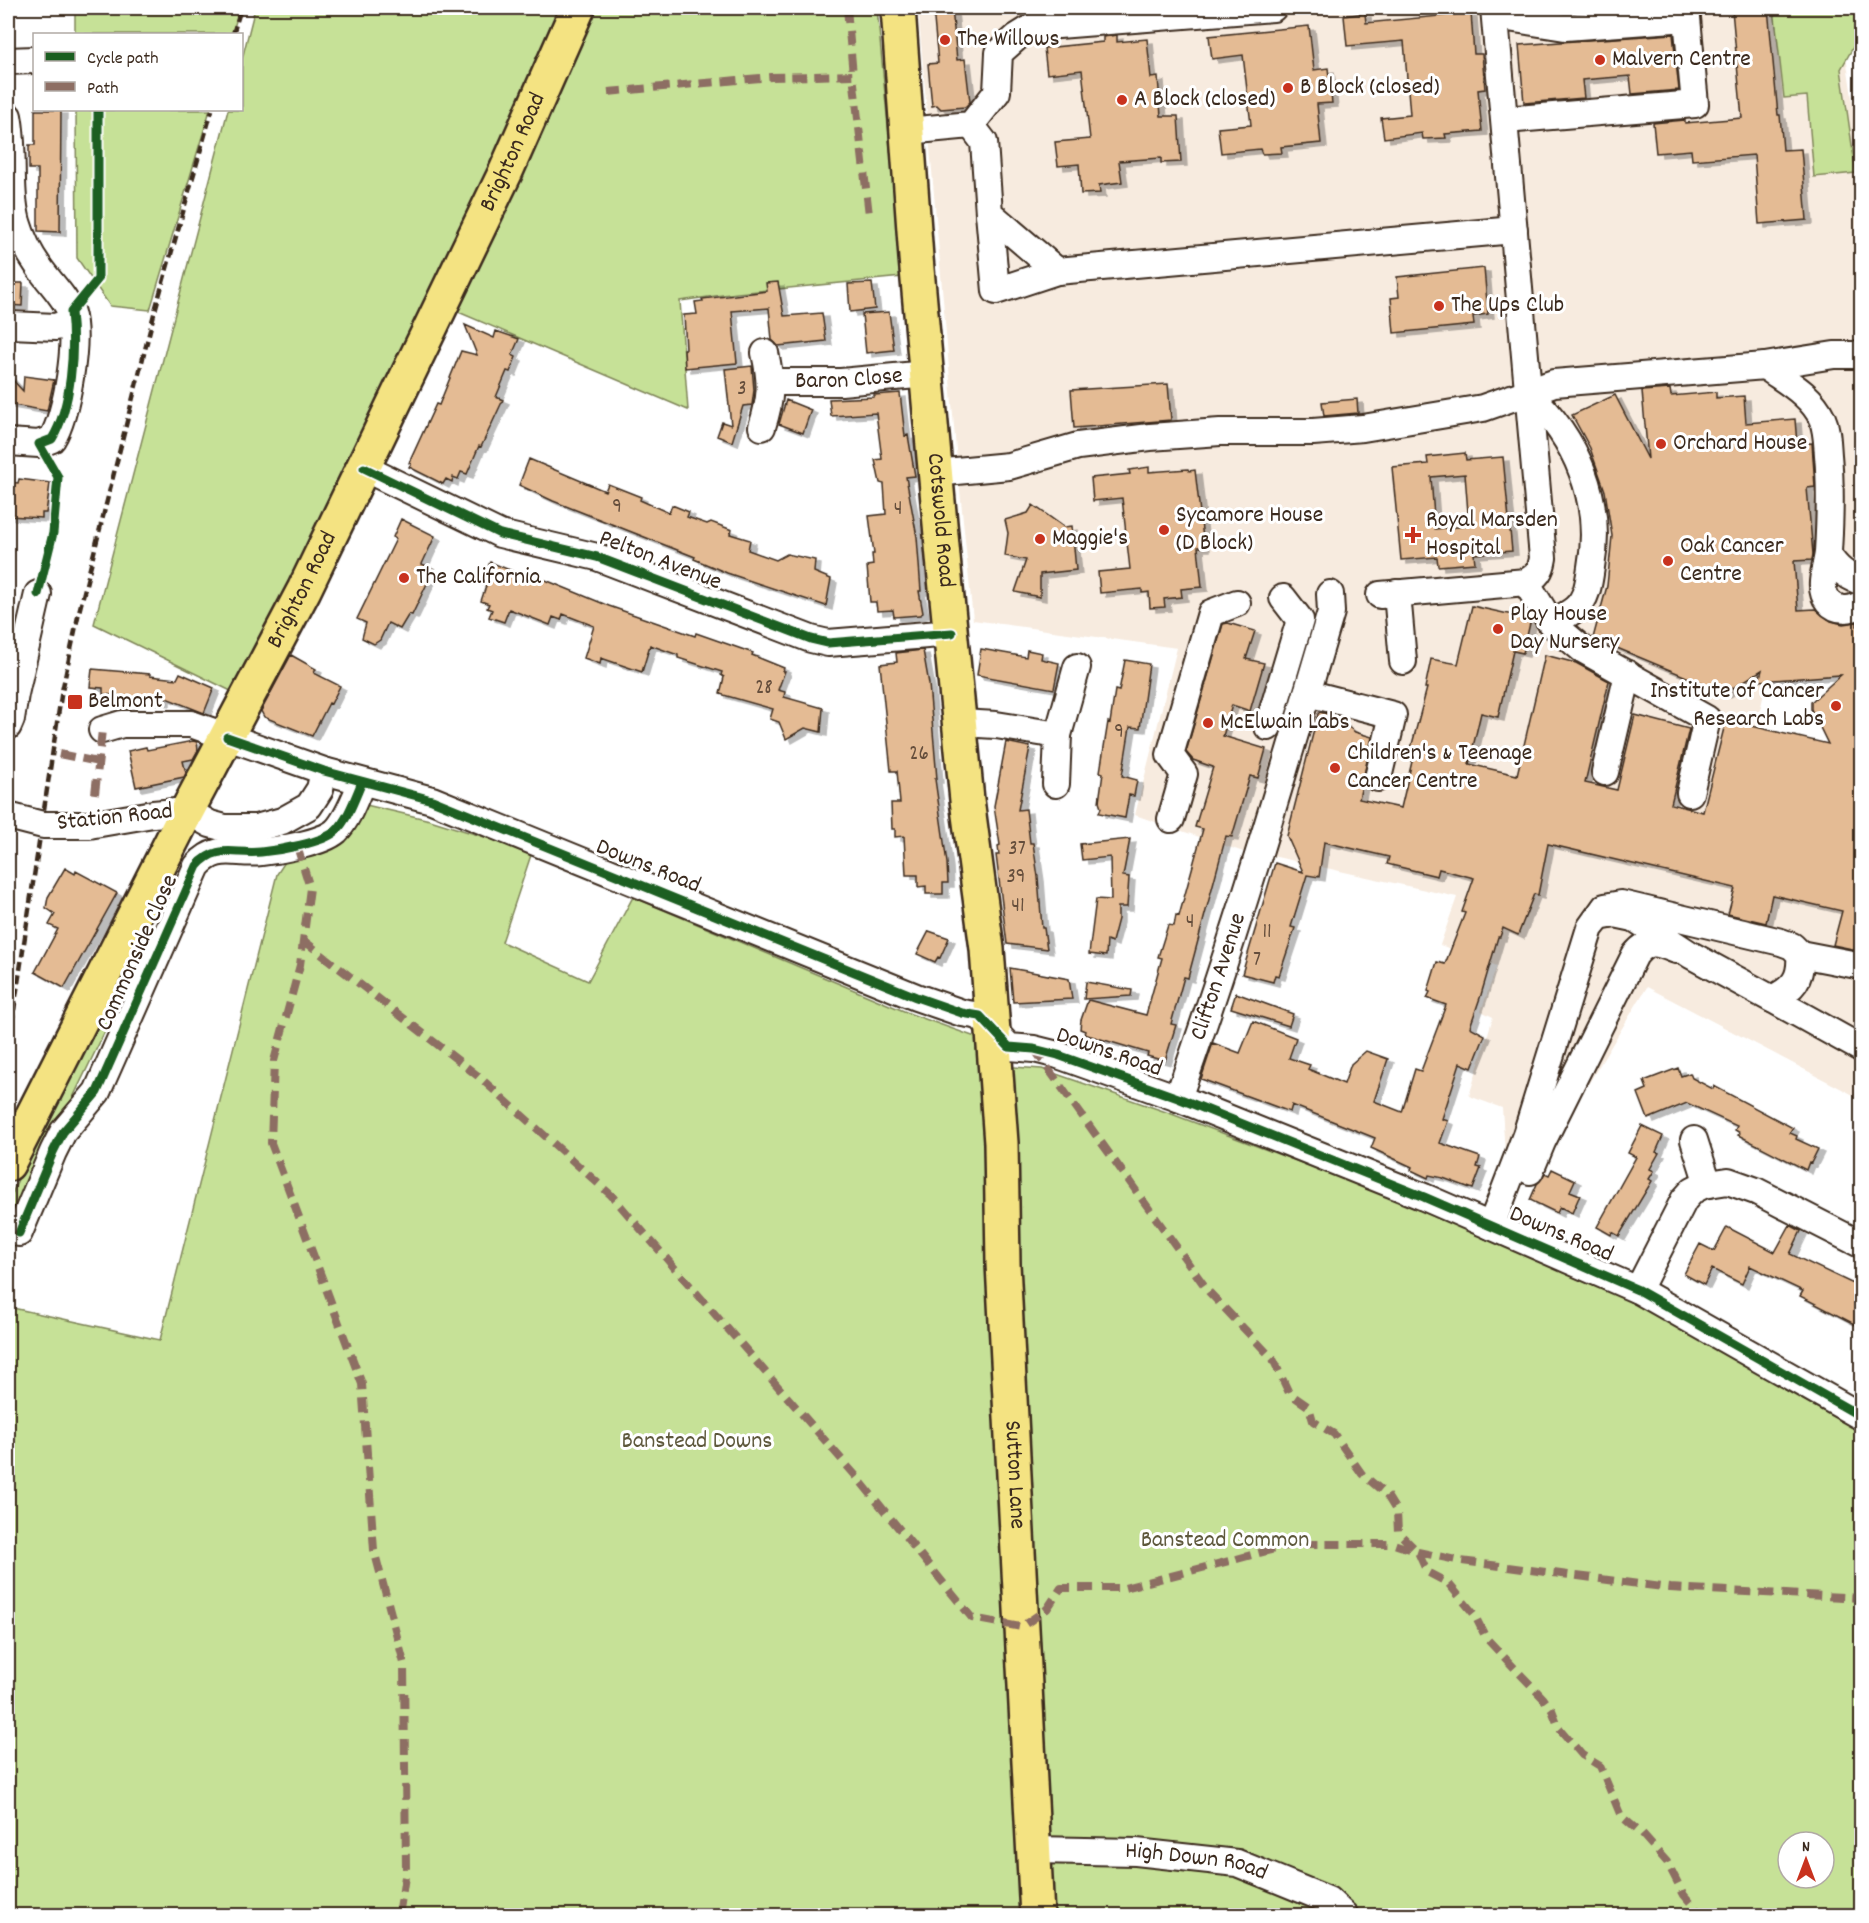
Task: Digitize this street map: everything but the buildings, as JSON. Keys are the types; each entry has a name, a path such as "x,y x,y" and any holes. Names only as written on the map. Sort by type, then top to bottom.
{"main road":[{"name":"Brighton Road","path":"8,1164 187,811 285,629 506,171 578,8"},
{"name":"Cotswold Road","path":"898,8 936,473 968,800 987,949 993,1032"},
{"name":"Sutton Lane","path":"993,1032 1001,1143 1003,1264 1037,1916"}],"street":[{"path":"907,131 971,125 997,92 999,53 1033,27 1273,8"},
{"path":"1404,661 1389,594 1526,582 1536,576 1543,558 1495,12 1565,27 1687,18 1695,104 1505,120"},
{"path":"8,61 33,60"},
{"path":"8,117 16,248 70,312 73,335 70,373 63,416 58,430 52,439 39,444 8,442"},
{"path":"971,125 984,142 996,291 1056,271 1514,230"},
{"path":"989,213 1056,271"},
{"path":"11,325 56,327 72,321"},
{"name":"Baron Close","path":"762,427 771,396 771,382 765,353"},
{"path":"936,473 1009,466 1078,446 1150,437 1220,432 1313,432 1363,428 1483,408 1554,383 1765,366 1834,355 1862,355"},
{"path":"1765,366 1803,393 1822,418 1826,431 1831,486 1824,589 1827,601 1838,609 1851,609 1862,604"},
{"name":"Baron Close","path":"771,382 841,382 927,374"},
{"path":"1528,393 1546,410 1564,434 1584,473 1592,512 1594,550 1588,589 1576,608 1551,623"},
{"name":"Pelton Avenue","path":"364,468 500,534 597,557 811,639 828,643 952,633"},
{"path":"1828,555 1837,568 1851,578 1862,582"},
{"path":"1526,582 1551,623 1582,649 1707,719 1690,793"},
{"path":"8,726 38,594"},
{"name":"Clifton Avenue","path":"1178,1098 1222,972 1258,857 1331,612 1330,594"},
{"path":"1268,727 1300,620 1284,598"},
{"path":"1171,819 1184,774 1170,755 1205,631 1211,613 1237,603"},
{"path":"1056,784 1058,735 1077,667"},
{"path":"1605,772 1628,674"},
{"path":"1307,693 1393,715 1378,778"},
{"path":"961,723 996,725 1058,735"},
{"name":"Downs Road","path":"102,730 122,724 191,724 324,771 432,800 916,997 962,1013 980,1016 1010,1047 1034,1049 1058,1055 1178,1098 1424,1197 1500,1224 1638,1290 1862,1417"},
{"path":"187,811 210,824 225,828 256,828 282,821 309,806 320,789 324,771"},
{"name":"Commonside Close","path":"19,1233 63,1132 97,1092 197,866 207,856 216,852 260,852 315,841 335,832 362,782"},
{"name":"Station Road","path":"8,816 43,825 89,825 153,814 187,811"},
{"path":"1500,1224 1590,928 1605,907 1621,904 1763,936 1792,946 1800,954 1862,966"},
{"path":"1590,928 1599,917 1615,914 1634,918 1690,955 1862,1049"},
{"path":"1500,1224 1635,955 1642,946 1656,943 1690,955"},
{"path":"1772,999 1793,986 1801,967 1800,954"},
{"path":"1694,1140 1708,1184"},
{"path":"1638,1290 1684,1200 1693,1190 1708,1184 1728,1181 1756,1191 1862,1245"},
{"name":"High Down Road","path":"1035,1851 1136,1852 1238,1863 1328,1900 1345,1916"}],"shaded area":[{"name":"Royal Marsden Hospital","path":"918,8 1839,8 1862,166 1861,661 1814,670 1814,677 1767,681 1756,727 1861,752 1861,1099 1647,987 1561,1129 1505,1154 1502,1108 1469,1096 1493,1017 1481,1011 1497,966 1440,945 1457,897 1272,856 1270,861 1135,815 1177,648 973,620"}],"green space":[{"path":"75,8 240,8 232,33 75,33"},
{"path":"255,8 563,8 421,321 246,678 233,692 94,624 228,111 243,111 243,55"},
{"path":"578,8 877,8 902,277 737,293 680,301 688,410 442,305"},
{"path":"1774,8 1861,8 1861,33 1841,69 1856,173 1814,177 1807,96 1784,98"},
{"path":"76,111 210,111 150,310 110,306 77,258"},
{"name":"Banstead Downs","path":"366,805 430,820 532,852 502,942 588,981 633,897 911,1014 981,1039 984,1065 1042,1069 1169,1113 1638,1290 1861,1417 1861,1915 8,1916 8,1307 160,1340 277,874 287,859"},
{"path":"145,930 145,948 66,1112 43,1142 18,1214 9,1202 33,1141"}],"railway":[{"path":"233,33 241,8"},
{"path":"8,1050 61,696 79,612 154,314 212,111"}],"marked path":[{"path":"847,8 853,75"},
{"path":"608,92 771,77 853,75 869,215"},
{"path":"95,794 102,730"},
{"path":"59,754 98,762"},
{"path":"297,846 310,888 300,965 274,1061 271,1143 362,1384 374,1550 404,1663 406,1870 399,1916"},
{"path":"303,940 478,1076 611,1195 856,1476 972,1618 1021,1627 1047,1609 1061,1588 1125,1588 1294,1544 1394,1544 1418,1552 1461,1561 1670,1588 1862,1598"},
{"path":"1034,1049 1209,1292 1273,1359 1289,1393 1309,1407 1313,1421 1334,1434 1362,1474 1386,1494 1397,1512 1398,1532 1418,1552 1427,1572 1448,1583 1474,1614 1486,1638 1543,1698 1552,1710 1559,1728 1582,1755 1600,1766 1621,1816 1642,1834 1667,1862 1684,1895 1702,1916"}],"cycle path":[{"path":"38,594 53,533 58,477 39,444 52,439 59,426 68,394 73,343 71,312 98,279 98,111"},
{"path":"364,468 500,534 597,557 811,639 828,643 952,633"},
{"path":"227,737 324,771 432,800 916,997 962,1013 980,1016 1009,1047 1034,1049 1058,1055 1178,1098 1424,1197 1638,1290 1862,1417"},
{"path":"19,1233 63,1132 97,1092 197,866 204,859 219,852 252,853 279,850 330,835 344,821 362,782"}],"place":[{"name":"The Willows","path":"945,40"},
{"name":"Malvern Centre","path":"1600,60"},
{"name":"B Block (closed)","path":"1288,88"},
{"name":"A Block (closed)","path":"1122,100"},
{"name":"The Ups Club","path":"1439,306"},
{"name":"Orchard House","path":"1661,444"},
{"name":"Sycamore House (D Block)","path":"1164,530"},
{"name":"Royal Marsden Hospital","path":"1413,535"},
{"name":"Maggie's","path":"1040,539"},
{"name":"Oak Cancer Centre","path":"1668,561"},
{"name":"The California","path":"404,578"},
{"name":"Play House Day Nursery","path":"1498,629"},
{"name":"Belmont","path":"75,702"},
{"name":"Institute of Cancer Research Labs","path":"1836,706"},
{"name":"McElwain Labs","path":"1208,723"},
{"name":"Children's & Teenage Cancer Centre","path":"1335,768"}],"park label":[{"name":"Banstead Common","path":"1225,1541"}]}
